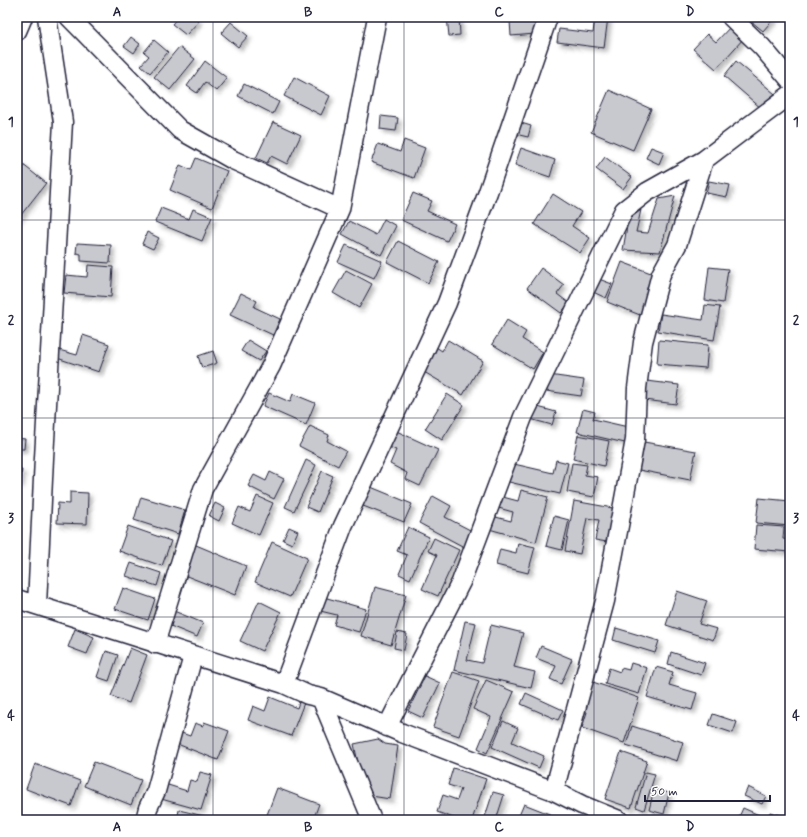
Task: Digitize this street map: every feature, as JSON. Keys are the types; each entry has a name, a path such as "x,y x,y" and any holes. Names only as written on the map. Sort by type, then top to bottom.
{"street":[{"path":"17,32 24,17"},
{"path":"37,605 63,122 47,17"},
{"path":"69,17 180,130 233,160 340,209"},
{"path":"155,644 203,489 272,366 340,209 377,17"},
{"path":"284,684 343,526 447,303 488,192 548,17"},
{"path":"730,17 762,47 790,80"},
{"path":"387,727 462,582 523,417 624,210 647,192 704,160 790,95"},
{"path":"554,791 605,601 635,440 637,388 643,342 661,274 677,245 704,160"},
{"path":"17,599 284,684 308,695 321,698 387,727 554,791 582,813 619,820"},
{"path":"145,820 148,808 156,791 193,656"},
{"path":"321,698 372,820"}],"building":[{"path":"178,17 182,19 184,17 194,17 199,21 186,35 172,24"},
{"path":"447,17 459,17 460,35 449,36"},
{"path":"595,17 608,17 604,48 557,42 559,29 593,33"},
{"path":"746,17 775,17 763,31"},
{"path":"535,19 535,34 511,36 510,21"},
{"path":"231,22 248,36 238,47 221,33"},
{"path":"731,26 744,38 716,69 693,49 707,34 716,42"},
{"path":"131,37 140,44 134,53 124,46"},
{"path":"154,40 168,52 150,73 141,65 149,56 144,52"},
{"path":"179,47 195,59 170,90 154,77"},
{"path":"205,61 227,78 216,91 205,82 197,93 187,86"},
{"path":"736,61 775,94 762,109 724,76"},
{"path":"294,77 330,96 321,115 284,96"},
{"path":"244,84 279,102 273,114 238,96"},
{"path":"609,90 651,109 633,150 591,132"},
{"path":"381,116 398,118 396,131 380,129"},
{"path":"273,122 301,135 287,164 271,156 267,163 256,158"},
{"path":"518,122 531,126 528,137 515,134"},
{"path":"404,140 425,148 414,178 371,162 378,144 400,152"},
{"path":"651,147 664,152 659,164 646,158"},
{"path":"521,148 555,160 550,177 515,165"},
{"path":"605,157 632,177 623,189 596,169"},
{"path":"196,158 227,171 212,208 170,190 180,165 191,170"},
{"path":"17,160 46,183 17,220"},
{"path":"709,181 730,185 727,197 706,193"},
{"path":"413,193 432,201 427,211 455,224 447,241 401,220"},
{"path":"553,194 581,212 572,226 590,238 580,253 534,224"},
{"path":"675,196 660,252 623,250 628,220 641,210 636,232 648,233 659,199"},
{"path":"161,208 189,219 193,209 212,217 202,241 155,222"},
{"path":"384,219 396,226 381,255 342,234 349,221 376,235"},
{"path":"147,232 159,238 153,249 142,244"},
{"path":"398,241 439,262 428,283 387,262"},
{"path":"77,243 111,245 110,263 81,261 81,254 76,253"},
{"path":"346,245 382,261 374,278 338,262"},
{"path":"622,262 656,275 640,315 607,302"},
{"path":"88,265 113,267 111,297 64,293 66,275 87,277"},
{"path":"709,267 728,269 723,303 705,300"},
{"path":"541,268 564,285 557,294 569,303 561,313 527,288"},
{"path":"346,270 372,284 359,308 333,293"},
{"path":"599,279 612,284 606,298 593,292"},
{"path":"241,293 257,301 254,307 280,319 273,335 230,315"},
{"path":"705,305 720,307 714,340 658,331 661,314 703,320"},
{"path":"507,320 526,332 522,339 543,352 533,369 492,344"},
{"path":"83,335 109,344 99,372 57,358 59,350 77,355"},
{"path":"248,340 266,351 259,361 241,351"},
{"path":"448,340 483,361 463,395 419,369 433,345 442,351"},
{"path":"659,340 708,345 706,368 657,364"},
{"path":"213,351 217,363 202,368 198,356"},
{"path":"549,375 584,380 581,396 546,391"},
{"path":"647,381 679,385 676,404 644,400"},
{"path":"269,393 290,402 293,394 315,403 306,425 263,406"},
{"path":"447,394 464,405 442,440 425,429"},
{"path":"534,406 556,412 552,425 530,419"},
{"path":"583,409 595,412 593,419 628,427 625,443 577,432"},
{"path":"310,426 329,435 327,441 346,451 338,466 299,446"},
{"path":"392,429 438,450 420,486 405,479 407,473 390,464 396,450 385,445"},
{"path":"578,435 609,441 604,466 573,459"},
{"path":"17,438 25,439 24,449 17,449"},
{"path":"644,442 696,451 690,480 639,470"},
{"path":"306,460 316,465 294,511 285,507"},
{"path":"556,460 568,463 560,494 509,482 514,464 553,473"},
{"path":"572,463 587,465 585,475 598,477 594,497 567,492"},
{"path":"17,470 22,470 20,484 17,483"},
{"path":"322,471 333,476 318,512 306,507"},
{"path":"270,472 284,479 274,499 248,486 254,475 266,481"},
{"path":"366,485 412,504 404,522 358,504"},
{"path":"521,490 548,497 536,542 489,529 492,516 511,521 513,512 495,507 499,496 518,501"},
{"path":"70,492 88,493 87,524 57,523 58,503 70,504"},
{"path":"257,496 273,503 259,535 232,523 239,507 250,512"},
{"path":"433,496 451,506 445,517 472,531 464,547 419,523"},
{"path":"141,497 185,510 178,534 134,520"},
{"path":"759,498 790,501 790,526 756,523"},
{"path":"574,501 613,508 607,542 595,540 599,520 587,518 580,554 565,551"},
{"path":"215,503 225,508 219,521 209,516"},
{"path":"554,516 569,520 562,550 546,546"},
{"path":"756,525 784,527 783,539 790,540 790,552 754,549"},
{"path":"128,526 171,541 162,566 119,551"},
{"path":"289,527 298,531 292,544 283,540"},
{"path":"408,527 429,537 410,579 399,574 407,555 397,551"},
{"path":"434,538 459,550 438,596 422,589 437,555 428,551"},
{"path":"272,542 307,558 290,597 255,582"},
{"path":"518,543 535,547 528,573 496,565 500,549 516,553"},
{"path":"196,545 246,566 235,595 184,575"},
{"path":"131,563 161,573 157,586 126,576"},
{"path":"375,587 406,595 391,645 361,636"},
{"path":"123,588 155,599 148,620 115,609"},
{"path":"677,591 707,601 699,624 717,629 713,640 666,625"},
{"path":"320,596 366,609 359,632 334,625 337,615 316,610"},
{"path":"259,601 281,612 262,651 240,641"},
{"path":"174,611 203,623 197,637 168,625"},
{"path":"465,621 476,623 467,660 482,663 491,625 523,633 514,667 535,672 531,688 454,670"},
{"path":"616,628 659,641 655,653 613,640"},
{"path":"75,629 94,637 87,654 68,647"},
{"path":"397,632 407,634 404,650 394,648"},
{"path":"541,646 572,659 561,684 550,679 556,666 536,658"},
{"path":"130,648 147,655 129,703 111,696"},
{"path":"106,651 118,655 109,681 97,677"},
{"path":"671,652 705,663 701,675 668,664"},
{"path":"631,663 647,668 639,694 605,684 609,668 620,672 621,668 629,670"},
{"path":"656,667 673,672 669,685 697,693 692,710 647,697"},
{"path":"453,672 479,681 459,736 433,727"},
{"path":"425,676 440,683 423,718 408,711"},
{"path":"486,680 514,692 487,753 478,748 491,717 473,709"},
{"path":"593,682 639,698 624,743 582,728 587,712 583,711"},
{"path":"526,693 563,710 558,720 521,704"},
{"path":"270,697 297,708 299,702 304,703 291,736 248,720 253,706 265,711"},
{"path":"713,714 737,722 733,733 709,725"},
{"path":"503,721 518,728 512,742 544,756 539,768 492,747"},
{"path":"204,722 229,731 218,760 172,742 176,731 190,736 195,723 203,726"},
{"path":"632,726 683,742 677,761 626,745"},
{"path":"378,739 385,744 398,746 390,799 365,795 354,744"},
{"path":"621,752 647,761 631,808 605,799"},
{"path":"94,762 141,780 131,805 84,786"},
{"path":"35,764 80,781 71,806 26,789"},
{"path":"453,768 486,779 472,820 459,820 437,812 443,795 457,800 461,789 448,785"},
{"path":"200,772 212,775 201,810 161,799 165,784 187,791 190,780 197,782"},
{"path":"646,772 655,774 644,810 636,807"},
{"path":"748,787 766,796 762,804 744,796"},
{"path":"277,788 319,804 313,820 265,820"},
{"path":"654,789 669,793 664,814 649,810"},
{"path":"493,792 504,795 496,820 484,820"},
{"path":"524,804 552,815 549,820 523,820 518,818"},
{"path":"743,808 759,815 756,820 746,820 739,817"},
{"path":"179,810 204,816 203,820 177,820"},
{"path":"770,812 790,818 790,820 767,820"}]}
